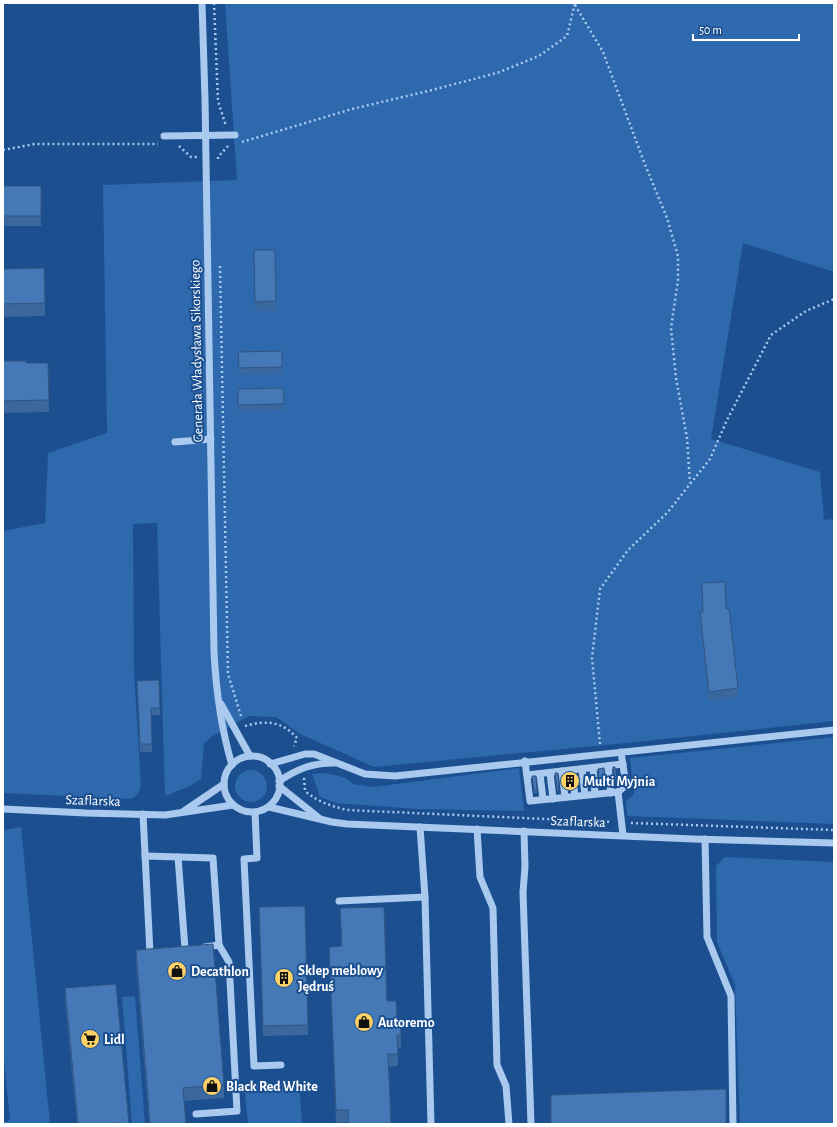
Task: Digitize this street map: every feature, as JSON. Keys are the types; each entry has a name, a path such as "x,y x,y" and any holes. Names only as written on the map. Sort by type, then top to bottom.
{"street":[{"name":"Generała Władysława Sikorskiego","path":"202,3 214,652 218,698 232,765"},
{"path":"164,136 235,135"},
{"path":"175,442 211,439"},
{"name":"Generała Władysława Sikorskiego","path":"218,698 250,756"},
{"path":"270,764 305,754 314,754 338,762 357,772 389,776 834,730"},
{"path":"525,761 530,801 615,793 626,785 621,752"},
{"path":"250,756 258,757 270,764 275,769 279,783 276,797 268,807 255,812 247,812 240,810 233,805 225,792 224,784 228,770 232,765 237,760 250,756"},
{"path":"279,783 301,768 318,764 338,762"},
{"path":"527,775 623,764"},
{"path":"608,766 623,835"},
{"path":"593,768 595,794"},
{"path":"582,769 585,795"},
{"path":"572,770 575,796"},
{"path":"562,771 565,797"},
{"path":"550,773 553,798"},
{"path":"540,774 543,799"},
{"name":"Szaflarska","path":"279,783 321,819"},
{"name":"Szaflarska","path":"182,812 224,784"},
{"name":"Szaflarska","path":"3,809 165,815 233,805"},
{"name":"Szaflarska","path":"268,807 347,824 834,844"},
{"path":"255,812 257,858 244,859 254,1066 281,1065"},
{"path":"143,814 150,953 164,951"},
{"path":"420,827 425,897 431,1124"},
{"path":"478,829 480,877 493,908 496,1065 506,1086 509,1124"},
{"path":"524,831 525,867 523,892 531,1124"},
{"path":"704,839 707,937 731,996 733,1124"},
{"path":"145,856 213,858 219,946 229,962 237,1111 196,1114"},
{"path":"178,857 188,949 219,946"},
{"path":"339,901 425,897"}],"path":[{"path":"214,3 218,100 226,125 227,146"},
{"path":"241,142 352,109 497,73 539,56 567,36 575,4"},
{"path":"575,4 603,52 644,162 667,218 678,256 678,280 671,328 676,378 687,438 690,483"},
{"path":"3,150 35,144 162,145"},
{"path":"218,165 218,157 227,146 234,144"},
{"path":"178,145 191,157 197,157"},
{"path":"220,261 228,674 245,726 264,722 278,725 292,732 297,738 294,746 297,756"},
{"path":"600,754 592,658 600,589 628,550 667,513 710,459 727,420 771,335 806,311 834,299"},
{"path":"301,768 305,791 321,802 347,810 834,830"}],"shaded area":[{"path":"225,3 834,3 834,272 743,243 711,439 820,472 824,520 834,519 834,721 627,743 374,767 300,734 276,717 249,716 211,737 204,743 201,779 188,787 165,796 157,523 133,524 134,670 141,786 137,795 131,799 3,793 3,531 45,523 48,453 107,433 103,185 237,180"},
{"path":"834,737 834,824 627,816 626,801 634,794 630,758"},
{"path":"519,768 524,811 417,809 336,803 320,797 312,774 323,773 339,776 347,779 353,784 374,787"},
{"path":"251,770 262,775 267,786 262,797 251,802 240,797 235,786 240,775"},
{"path":"21,827 50,1124 3,1124 10,1120 3,1050 3,830"},
{"path":"725,857 834,862 834,1124 740,1124 735,985 717,942 716,866"},
{"path":"135,996 145,1124 132,1124 122,997"},
{"path":"299,1082 302,1124 248,1124 244,1084"}],"building":[{"path":"3,186 41,186 41,216 3,216"},
{"path":"254,250 275,250 276,301 255,302"},
{"path":"44,268 45,303 3,304 3,269"},
{"path":"282,351 282,367 239,368 238,352"},
{"path":"3,361 48,363 49,400 3,401"},
{"path":"283,388 284,404 238,405 238,389"},
{"path":"725,582 726,609 729,609 738,688 709,692 700,612 703,612 702,583"},
{"path":"159,680 160,708 151,708 152,744 140,744 137,681"},
{"path":"613,767 615,767 617,780 615,781"},
{"path":"604,768 605,782 599,782 598,769"},
{"path":"555,773 558,773 559,787 557,787"},
{"path":"532,776 536,776 537,790 534,790"},
{"name":"Sklep meblowy Jędruś","path":"305,906 308,1025 263,1026 259,907"},
{"name":"Autoremo","path":"384,907 387,1001 396,1001 397,1018 400,1018 401,1035 397,1035 398,1054 388,1054 391,1124 349,1124 348,1110 336,1110 329,947 342,946 340,908"},
{"path":"213,944 224,1085 183,1088 186,1124 150,1124 136,950"},
{"path":"116,984 129,1124 78,1124 65,988"},
{"path":"726,1089 726,1124 551,1124 551,1095"}],"place":[{"name":"Multi Myjnia","path":"570,781"},
{"name":"Decathlon","path":"177,971"},
{"name":"Sklep meblowy Jędruś","path":"284,978"},
{"name":"Autoremo","path":"364,1022"},
{"name":"Lidl","path":"90,1039"},
{"name":"Black Red White","path":"212,1086"}]}
